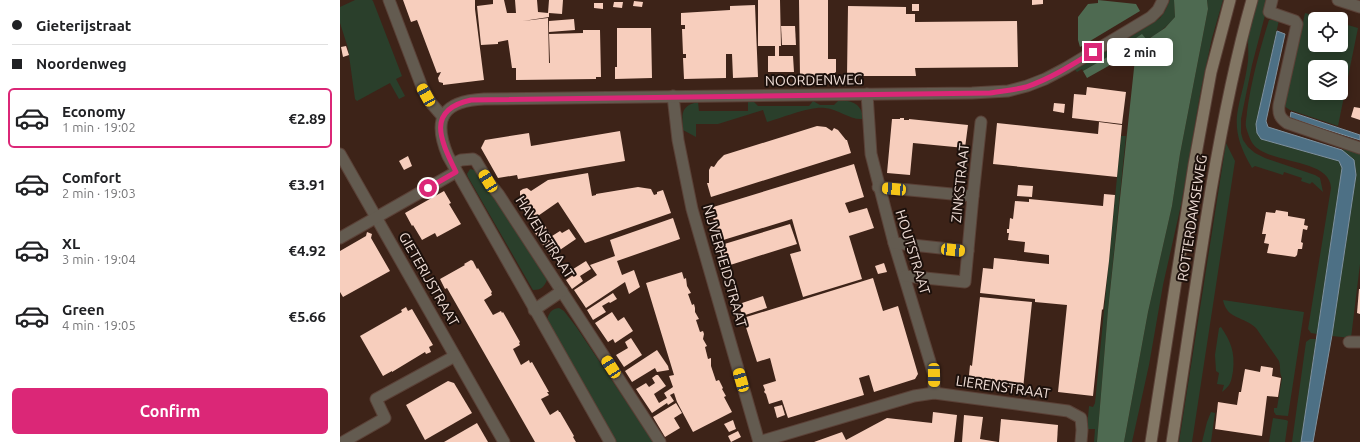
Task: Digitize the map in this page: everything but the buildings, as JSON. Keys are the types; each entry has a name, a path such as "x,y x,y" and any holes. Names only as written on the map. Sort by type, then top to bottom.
{"main road":[{"name":"ROTTERDAMSEWEG","path":"1151,442 1194,165 1211,72 1230,0"},
{"name":"ROTTERDAMSEWEG","path":"1172,442 1204,230 1225,107 1239,42 1252,0"}],"street":[{"path":"389,0 422,87 431,103 443,117 440,126 444,147 454,168 610,442"},
{"name":"NOORDENWEG","path":"443,117 447,110 471,100 673,96 990,93 1008,91 1027,86 1066,68 1151,17 1158,10 1163,0"},
{"path":"1272,0 1269,12 1295,21 1297,24 1278,105 1278,114 1287,123 1360,148"},
{"path":"1338,0 1360,7"},
{"name":"HOUTSTRAAT","path":"867,94 871,154 878,187 934,375 934,393"},
{"name":"NIJVERHEIDSTRAAT","path":"673,96 678,140 692,208 759,442"},
{"name":"ZINKSTRAAT","path":"905,276 965,282 982,122"},
{"name":"GIETERIJSTRAAT","path":"340,154 504,442"},
{"name":"HAVENSTRAAT","path":"454,168 461,160 469,158 476,161 660,442"},
{"path":"340,238 454,168"},
{"path":"878,187 973,196"},
{"path":"894,243 968,251"},
{"name":"HAVENSTRAAT","path":"534,310 562,291"},
{"path":"1349,342 1360,342"},
{"path":"343,442 385,418 376,398 455,356"},
{"name":"LIERENSTRAAT","path":"759,442 914,396 934,393 1068,411 1081,418 1081,442"}],"green space":[{"path":"355,0 373,1 402,76 396,79 405,96 399,99 390,83 357,101 355,99 348,48 340,23 340,7"},
{"path":"1098,0 1136,4 1140,11 1080,47 1078,40 1078,17 1088,4 1098,3"},
{"path":"1170,0 1174,0 1175,17 1154,36 1104,59 1083,71 1082,69 1077,72 1075,70 1160,18"},
{"path":"1174,0 1207,0 1208,9 1180,154 1172,206 1148,312 1124,442 1097,442 1108,310 1135,59 1128,55 1087,78 1083,71 1142,34 1147,40 1165,28 1175,17"},
{"path":"1207,0 1223,0 1212,38 1201,89 1181,205 1163,285 1149,365 1132,442 1124,442 1148,312 1172,206 1180,154 1208,9"},
{"path":"1258,0 1269,0 1252,65 1241,119 1241,133 1243,140 1255,153 1265,158 1320,178 1323,192 1312,182 1310,184 1301,181 1302,178 1284,172 1283,175 1255,166 1252,168 1239,138 1237,114 1248,61 1248,34"},
{"path":"1305,13 1308,14 1308,52 1348,52 1348,25 1358,28 1348,77 1348,60 1308,60 1308,100 1343,100 1338,126 1290,110 1284,106"},
{"path":"1269,20 1279,20 1256,124 1257,133 1261,139 1339,161 1342,168 1317,334 1311,333 1308,329 1331,188 1328,178 1321,171 1310,166 1272,156 1261,151 1253,144 1246,127 1253,77"},
{"path":"839,100 849,101 856,104 861,110 863,119 853,118 835,110 819,108 804,110 767,122 763,110 718,124 696,124 696,137 683,130 682,119 685,108 698,102 699,111 748,111 748,101 754,102 758,106 809,106 813,101 820,105 834,105"},
{"path":"1121,136 1126,136 1108,310 1097,442 1094,442 1095,429 1087,429 1089,406 1093,407 1095,403"},
{"path":"1226,143 1235,161 1192,442 1179,442"},
{"path":"1350,147 1360,152 1360,264 1351,338 1332,336 1356,175 1354,160 1342,150"},
{"path":"470,169 479,174 547,280 540,289 533,290 468,177 467,174"},
{"path":"1223,300 1304,312 1288,416 1276,415 1274,412 1274,408 1277,408 1282,378 1279,361 1256,328 1228,311"},
{"path":"559,308 564,311 577,328 653,442 615,442 547,320 554,309"},
{"path":"1221,327 1233,353 1232,378 1230,383 1222,392 1224,385 1217,384 1219,373 1216,371 1215,355 1219,328"},
{"path":"1310,339 1316,339 1301,442 1292,442 1306,342"},
{"path":"1211,412 1215,413 1211,442 1202,442 1207,422"},
{"path":"1273,418 1288,421 1285,442 1269,442"}],"water":[{"path":"1277,31 1285,34 1266,121 1268,127 1342,150 1354,160 1356,175 1332,335 1313,442 1301,442 1342,168 1339,161 1261,139 1257,133 1256,124"},
{"path":"1291,112 1360,135 1360,140 1290,118"}],"route":[{"path":"428,188 456,172 444,147 440,131 441,121 447,110 463,102 471,100 990,93 1008,91 1045,79 1093,52"}]}
